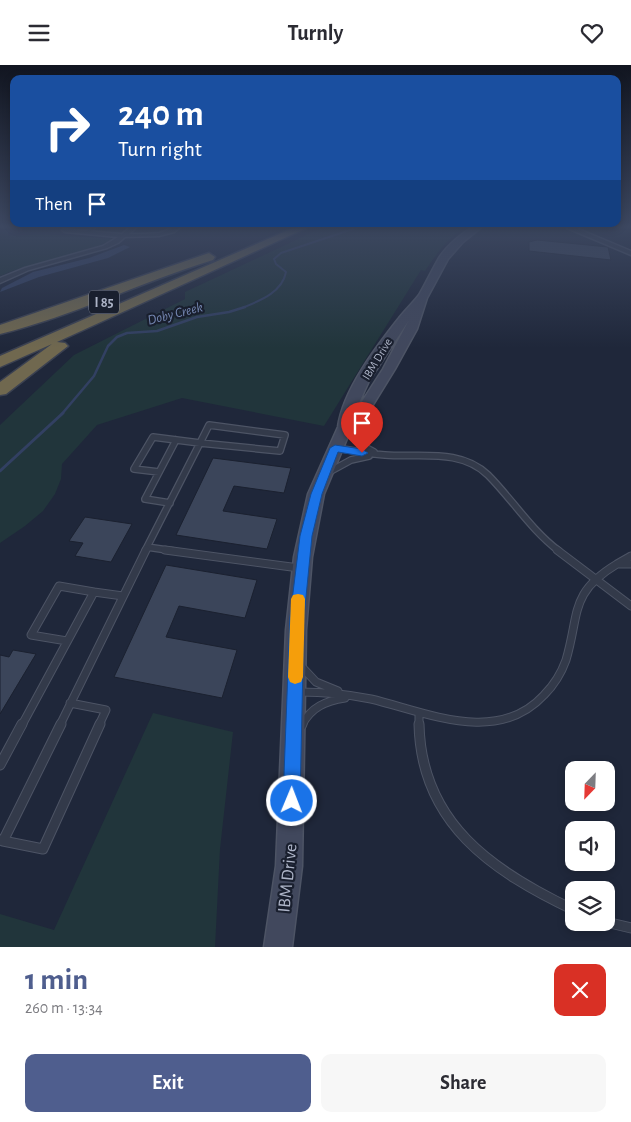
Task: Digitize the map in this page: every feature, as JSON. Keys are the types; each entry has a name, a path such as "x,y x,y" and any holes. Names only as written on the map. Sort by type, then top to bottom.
{"highway":[{"path":"0,330 65,309 178,266"},
{"name":"I 85","path":"0,347 188,266"},
{"name":"I 85","path":"0,362 216,266"},
{"path":"0,390 54,350 131,304"}],"street":[{"path":"0,281 37,266"},
{"name":"IBM Drive","path":"278,947 289,866 298,603 301,568 311,512 321,481 345,427 358,418 382,381 408,336 419,312 422,298 441,266"}],"lane":[{"path":"70,703 106,710 43,849 2,841 70,703 123,596 200,442 209,425 285,435 280,451 200,442 176,440 153,437 134,469 159,472"},
{"path":"345,427 364,447 386,455"},
{"path":"170,503 145,499 176,440"},
{"path":"335,448 386,455"},
{"path":"321,481 336,467 351,460 386,455 438,454 473,463 487,474 546,540 631,606"},
{"path":"148,547 301,568"},
{"path":"296,658 316,682 355,696 456,722 481,723 508,717 537,702 550,689 560,674 578,605 583,593 603,572 631,556"},
{"path":"617,564 631,564"},
{"path":"67,641 31,635 59,586 123,596"},
{"path":"0,765 94,592"},
{"path":"295,692 355,696"},
{"path":"293,751 302,723 314,707 326,701 355,696"},
{"path":"420,713 420,749 429,785 439,806 460,832 502,871 526,887 565,906"},
{"path":"615,924 631,928"}],"shaded area":[{"path":"0,266 28,266 14,271 0,276"},
{"path":"240,266 428,266 425,271 421,270 324,426 182,398 97,425 62,464 61,479 55,494 43,511 0,543 0,425 74,355 185,299 185,292"},
{"path":"153,713 233,732 220,849 215,947 0,947 0,914 54,930"}],"water":[{"path":"56,266 78,266 39,277 0,292 2,288 33,272"}],"building":[{"path":"213,458 291,468 284,493 234,486 223,511 277,519 267,549 176,535"},
{"path":"85,517 132,524 111,562 75,556 83,543 69,541"},
{"path":"166,565 257,580 245,618 179,606 166,637 237,650 222,698 114,677"},
{"path":"13,650 36,654 0,714 0,655 9,657"}],"waterway":[{"name":"Doby Creek","path":"242,308 275,291 284,279 286,272 279,266"},
{"name":"Doby Creek","path":"62,414 94,376 108,346 117,337 127,333 157,331 197,317 242,308"},
{"name":"Doby Creek","path":"0,471 62,414"}],"slow traffic":[{"path":"295,677 298,599"}],"route":[{"path":"292,801 297,617 306,536 316,494 335,448 362,453"}]}
